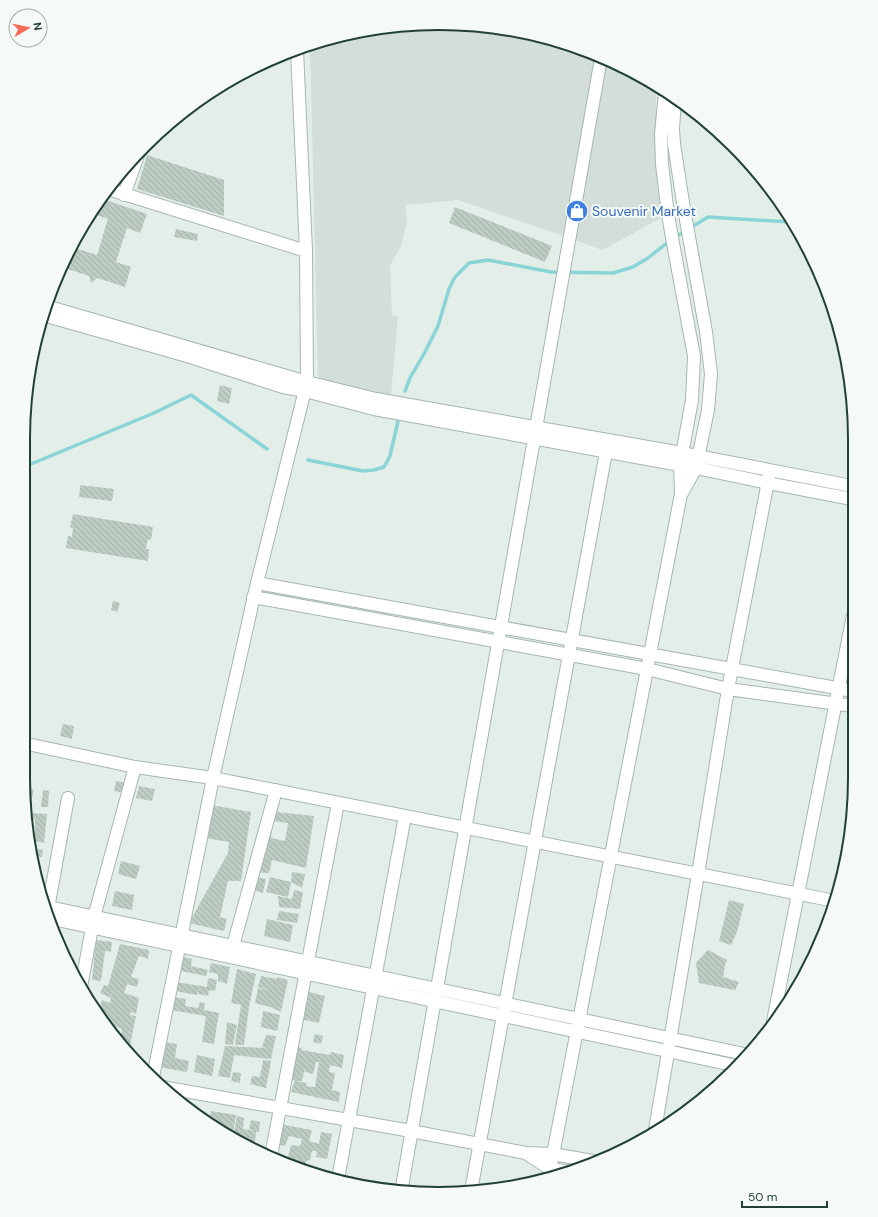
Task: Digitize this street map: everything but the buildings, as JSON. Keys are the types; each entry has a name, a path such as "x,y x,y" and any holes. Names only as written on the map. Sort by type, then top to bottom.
{"street":[{"path":"154,1071 213,778 253,596 306,386 306,251 297,56"},
{"path":"402,1185 600,63"},
{"path":"550,1171 681,494 680,466 692,400 694,356 668,214 661,149 664,98"},
{"path":"675,105 673,129 674,144 706,332 711,374 708,410 697,462 681,494"},
{"path":"124,195 135,165"},
{"path":"114,191 306,251"},
{"path":"52,309 75,320 283,387 306,386 375,404 409,411 535,433 682,453 697,462 768,483 848,498"},
{"path":"49,316 75,320"},
{"path":"535,433 606,452 680,466 697,462 770,470 848,485"},
{"path":"473,1185 606,452"},
{"path":"655,1125 671,1038 728,689 770,470"},
{"path":"256,583 848,691"},
{"path":"253,596 647,669 728,689 848,705"},
{"path":"774,1012 848,640"},
{"path":"30,744 135,767 213,778 276,790 829,900"},
{"path":"83,978 93,922 135,767"},
{"path":"233,946 276,790"},
{"path":"49,900 68,798"},
{"path":"272,1151 338,803"},
{"path":"339,1174 405,816"},
{"path":"53,912 307,968 375,976 505,1003 578,1026 668,1051 730,1065"},
{"path":"180,941 233,946 373,988 503,1016 671,1038 742,1053"},
{"path":"173,1089 526,1153 553,1154 585,1160"},
{"path":"526,1153 549,1172"}],"shaded area":[{"name":"Souvenir Market","path":"439,30 492,33 545,44 596,61 620,72 656,93 656,149 665,216 602,250 458,200 405,205 407,221 402,244 390,266 392,316 398,315 391,395 336,386 318,377 310,51 333,44 386,33"}],"waterway":[{"path":"405,391 410,378 438,326 449,289 455,277 469,263 488,260 551,272 613,273 633,267 648,258 672,239 708,217 785,222"},
{"path":"30,464 154,413 191,395 267,449"},
{"path":"308,460 363,471 384,467 390,456 398,421"}],"place":[{"name":"Souvenir Market","path":"577,211"}]}
